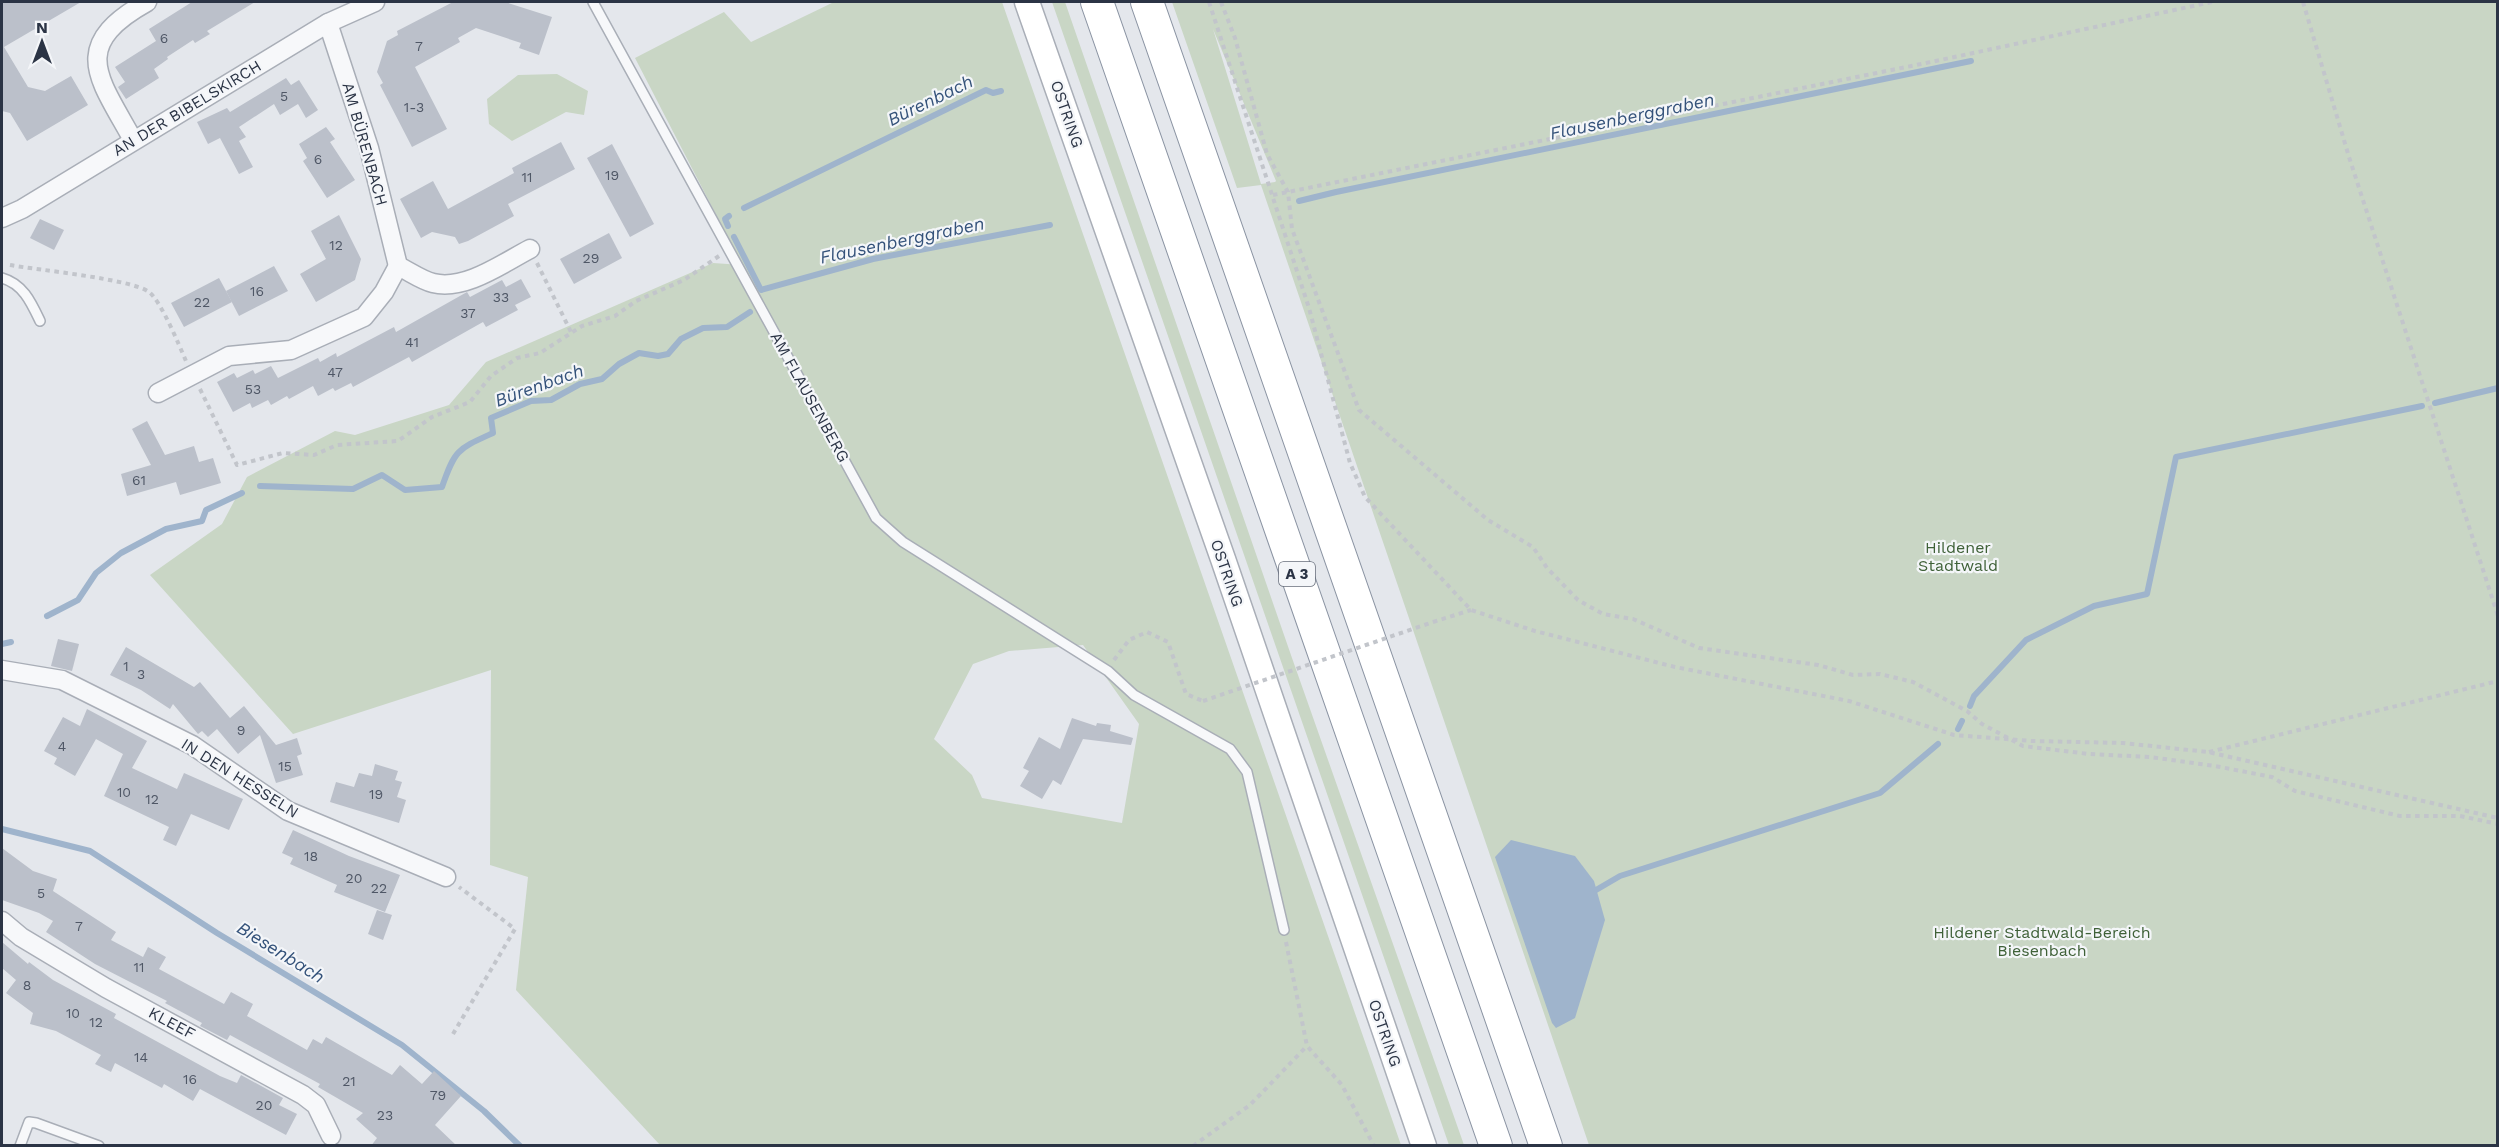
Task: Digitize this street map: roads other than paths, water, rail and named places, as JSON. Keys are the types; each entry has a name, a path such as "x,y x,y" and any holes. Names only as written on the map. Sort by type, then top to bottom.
{"highway":[{"name":"A 3","path":"1097,2 1496,1146"},
{"path":"1147,2 1545,1146"}],"main road":[{"name":"OSTRING","path":"1027,2 1223,559 1424,1146"}],"street":[{"name":"AN DER BIBELSKIRCH","path":"2,218 22,209 328,23 375,2"},
{"path":"133,140 99,79 95,60 104,36 139,3"},
{"name":"AM BÜRENBACH","path":"328,23 369,147 398,266"},
{"path":"158,393 229,356 291,350 364,317 384,292 398,266 433,283 454,283 473,279 530,249"},
{"name":"IN DEN HESSELN","path":"2,670 62,680 192,745 288,811 446,877"},
{"name":"KLEEF","path":"2,921 21,937 106,988 303,1095 316,1105 331,1136"}],"lane":[{"name":"AM FLAUSENBERG","path":"593,2 876,518 903,542 1108,671 1134,695 1230,749 1247,772 1284,930"},
{"path":"2,278 10,281 28,296 40,321"},
{"path":"20,1146 29,1122 36,1122 99,1146"}],"water":[{"path":"1511,840 1575,856 1594,881 1605,920 1575,1018 1556,1028 1552,1023 1495,857"}],"waterway":[{"name":"Flausenberggraben","path":"1299,201 1971,61"},
{"name":"Bürenbach","path":"744,208 986,90 993,93 1001,91"},
{"name":"Bürenbach","path":"728,226 725,219 729,216"},
{"name":"Flausenberggraben","path":"734,237 761,290 873,259 1050,225"},
{"name":"Bürenbach","path":"260,486 353,489 382,475 405,490 442,487 459,452 493,433 491,418 531,401 551,400 580,384 602,379 619,364 639,353 658,356 668,354 681,339 703,328 727,327 750,312"},
{"path":"2435,403 2498,388"},
{"path":"1970,706 1974,696 2026,640 2094,606 2147,594 2176,457 2422,406"},
{"name":"Bürenbach","path":"47,616 78,600 96,573 121,553 166,529 202,521 206,510 242,493"},
{"name":"Bürenbach","path":"2,644 11,642"},
{"path":"1958,729 1962,721"},
{"path":"1596,890 1620,876 1880,793 1938,744"},
{"name":"Biesenbach","path":"2,829 90,851 217,933 402,1045 484,1111 520,1146"}],"park label":[{"name":"Hildener Stadtwald","path":"1958,556"},
{"name":"Hildener Stadtwald-Bereich Biesenbach","path":"2042,941"}]}
